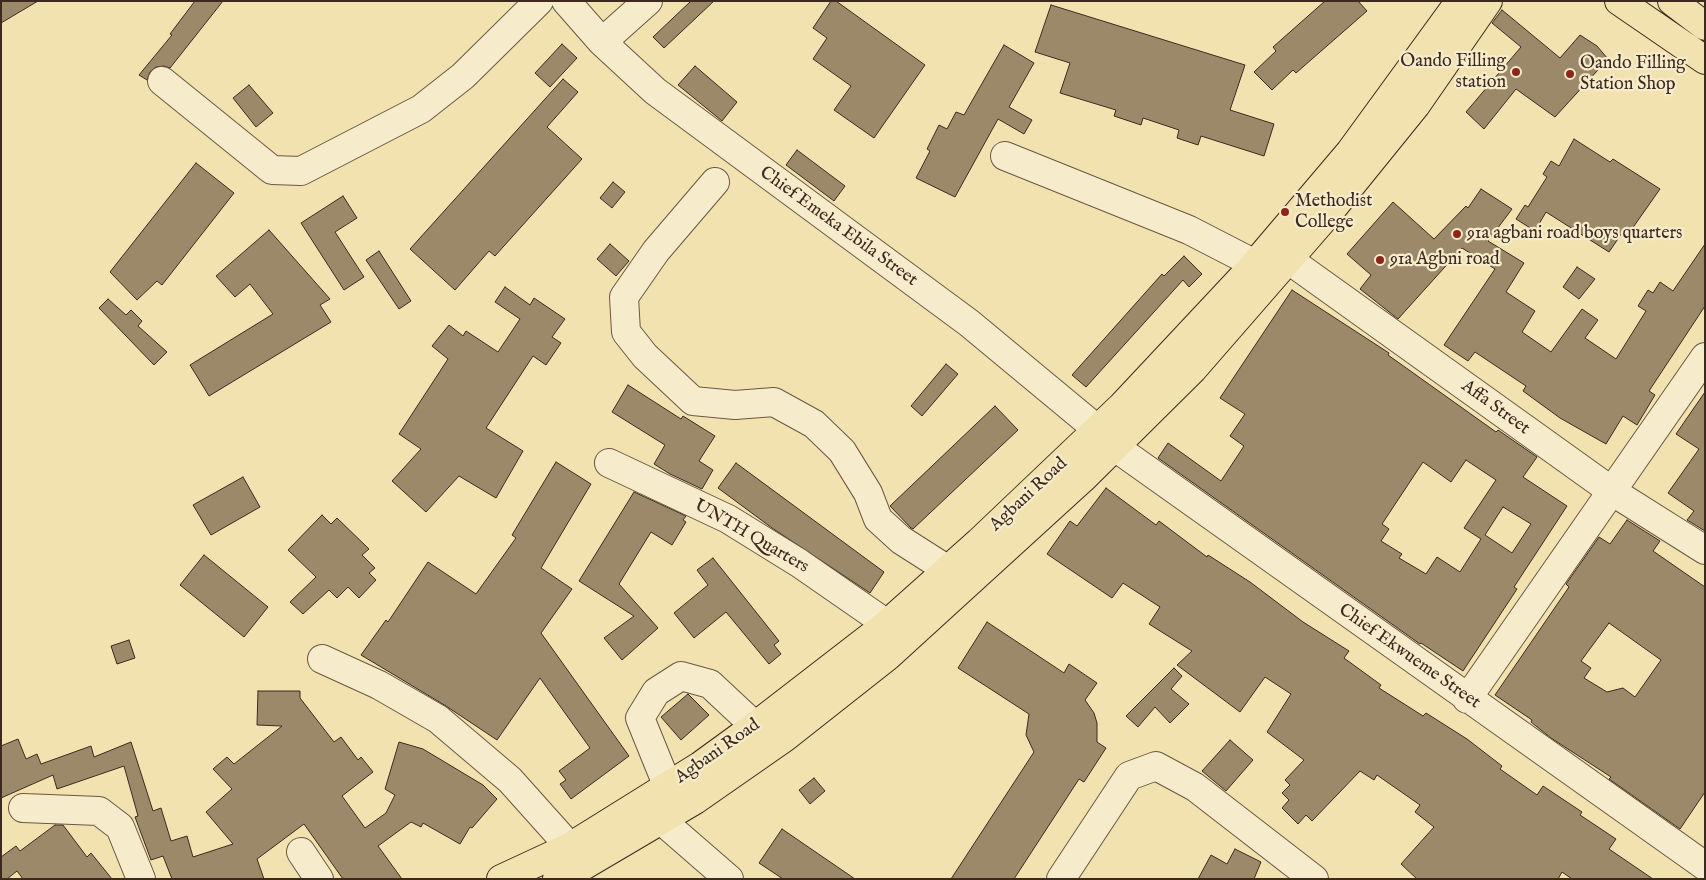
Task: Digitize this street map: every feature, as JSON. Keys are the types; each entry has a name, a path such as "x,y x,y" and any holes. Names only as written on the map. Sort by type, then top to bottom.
{"main road":[{"name":"Agbani Road","path":"557,879 661,820 784,738 888,656 1106,439 1350,152 1460,1"},
{"name":"Agbani Road","path":"501,879 570,847 668,787 756,726 887,624 948,570 1194,368 1327,216 1416,105 1488,1"},
{"path":"1620,1 1705,60"},
{"path":"1672,1 1705,26"}],"street":[{"path":"162,81 272,170 301,171 421,109 463,76 540,1"},
{"name":"Chief Emeka Ebila Street","path":"566,1 602,42 655,91 969,324 1106,439"},
{"path":"602,42 648,1"},
{"path":"1005,156 1189,230 1255,264"},
{"path":"715,182 656,251 624,297 626,332 645,356 693,401 734,405 774,402 814,424 842,451 868,493 878,519 901,540 948,570"},
{"name":"Affa Street","path":"1289,260 1613,492 1705,550"},
{"path":"1468,699 1705,357"},
{"name":"Chief Ekwueme Street","path":"1106,439 1468,699 1705,866"},
{"name":"UNTH Quarters","path":"609,463 728,519 799,564 887,624"},
{"path":"322,659 379,685 438,720 510,780 570,847"},
{"path":"668,787 640,718 656,692 681,676 710,684 756,726"},
{"path":"1061,879 1129,776 1156,766 1195,787 1311,878"},
{"path":"23,808 99,811 120,827 141,879"},
{"path":"661,820 729,879"},
{"path":"301,852 319,879"}],"building":[{"path":"1,1 38,1 1,23"},
{"path":"195,1 223,1 170,68 164,66 156,67 150,72 147,80 139,75 172,35 170,34"},
{"path":"691,1 714,1 664,48 653,37"},
{"path":"831,1 836,1 925,65 874,138 834,110 851,86 813,59 827,38 813,28"},
{"path":"1325,1 1358,1 1367,11 1296,73 1293,70 1272,90 1254,72 1276,51 1273,47"},
{"path":"1051,5 1245,65 1230,110 1274,124 1264,156 1201,136 1198,145 1177,138 1179,130 1143,118 1141,125 1114,116 1116,110 1060,93 1070,63 1035,52"},
{"path":"1502,10 1560,58 1580,35 1597,46 1608,59 1555,117 1516,89 1484,129 1466,112 1521,47 1492,23"},
{"path":"562,44 577,58 550,87 535,73"},
{"path":"1004,45 1034,63 1009,107 1032,120 1024,134 998,119 955,197 916,178 930,151 927,149 939,125 947,129 956,112 964,115"},
{"path":"695,66 737,102 722,121 678,85"},
{"path":"563,79 578,92 547,127 582,159 495,256 489,251 455,290 410,249"},
{"path":"249,85 273,113 256,127 233,98"},
{"path":"1574,139 1610,162 1613,159 1660,189 1627,236 1622,233 1609,252 1546,212 1535,231 1516,219 1525,205 1528,207 1547,177 1543,174 1551,161 1559,166"},
{"path":"797,150 845,186 834,201 786,165"},
{"path":"196,163 234,193 162,285 157,281 137,300 110,272"},
{"path":"613,182 625,192 612,208 600,198"},
{"path":"1481,189 1512,209 1488,241 1524,263 1506,292 1535,311 1522,332 1551,352 1582,309 1598,320 1585,338 1616,359 1646,311 1638,306 1648,290 1653,293 1660,282 1673,291 1705,244 1705,306 1649,391 1655,395 1637,425 1623,416 1606,444 1560,418 1523,391 1526,386 1475,352 1468,361 1444,345 1495,269 1462,248 1398,319 1360,289 1371,275 1347,254 1393,202 1434,239 1466,206 1468,208"},
{"path":"343,196 357,218 335,232 364,277 344,290 301,223"},
{"path":"269,230 330,299 320,305 331,322 209,396 190,365 273,314 250,284 235,297 216,276"},
{"path":"610,244 629,261 616,276 597,259"},
{"path":"379,251 411,301 399,309 366,260"},
{"path":"1184,256 1202,274 1189,287 1183,280 1086,387 1072,375 1162,274 1164,276"},
{"path":"1577,267 1595,279 1579,299 1563,287"},
{"path":"505,287 530,305 534,298 565,319 552,337 561,343 546,365 533,356 486,428 523,451 496,498 459,476 426,512 392,481 421,449 399,434 448,359 432,346 449,325 463,336 466,331 498,352 520,319 495,302"},
{"path":"1292,290 1389,353 1388,355 1496,432 1498,430 1537,457 1523,477 1567,506 1514,587 1517,589 1463,671 1420,644 1158,458 1168,443 1221,481 1244,446 1230,436 1245,414 1220,398","holes":["1466,460 1496,480 1464,528 1481,539 1460,572 1437,557 1426,574 1399,558 1402,554 1381,541 1389,529 1382,524 1423,462 1451,482","1503,507 1531,524 1512,553 1485,535"]},
{"path":"108,299 126,315 131,310 142,321 138,326 167,352 154,365 99,308"},
{"path":"946,364 958,374 922,416 911,406"},
{"path":"628,385 681,419 683,416 715,436 699,461 713,470 702,489 654,464 665,445 612,412"},
{"path":"1705,392 1705,531 1687,520 1694,511 1668,493 1699,449 1676,434"},
{"path":"995,406 1018,430 913,529 911,528 890,506"},
{"path":"556,462 591,484 541,568 572,589 541,633 629,756 571,799 560,784 566,780 559,771 590,748 540,678 497,740 446,706 361,655 386,620 388,622 428,562 476,594 516,538 512,535"},
{"path":"736,463 884,572 870,593 772,528 718,488"},
{"path":"243,477 260,507 211,535 193,505"},
{"path":"1106,488 1156,525 1159,521 1207,557 1208,555 1250,582 1303,622 1349,651 1344,658 1381,685 1379,688 1423,716 1426,713 1467,739 1502,766 1500,769 1537,795 1543,786 1582,812 1580,815 1616,839 1609,849 1653,879 1572,879 1562,872 1558,879 1417,879 1401,864 1434,827 1415,812 1420,805 1377,775 1374,780 1360,771 1312,821 1306,815 1298,824 1282,808 1289,800 1282,793 1290,785 1285,780 1304,760 1267,732 1291,694 1265,677 1240,712 1177,665 1192,651 1149,624 1160,607 1123,583 1112,598 1047,554 1070,521 1077,526"},
{"path":"634,492 686,516 683,520 686,522 672,545 651,532 619,584 658,628 622,660 604,638 634,616 579,581"},
{"path":"322,515 331,524 337,518 369,549 362,555 375,568 369,573 376,580 359,598 348,587 337,598 329,590 303,614 290,602 316,577 288,550"},
{"path":"1627,520 1660,541 1653,551 1705,587 1705,792 1680,829 1609,779 1611,777 1551,738 1531,722 1532,720 1495,695 1569,587 1566,584 1599,537 1610,544","holes":["1609,623 1661,660 1635,697 1623,688 1607,692 1584,678 1591,668 1581,661"]},
{"path":"204,555 268,607 244,637 180,585"},
{"path":"713,558 779,641 774,645 781,654 769,664 726,612 694,638 674,613 708,585 697,570"},
{"path":"987,622 1064,673 1069,664 1097,683 1085,700 1094,713 1097,723 1097,742 1106,748 1084,782 1079,779 1014,879 951,879 1034,752 1026,735 1029,714 958,668"},
{"path":"129,640 135,658 117,664 111,646"},
{"path":"1174,668 1182,676 1171,689 1189,704 1170,723 1155,707 1138,727 1126,716"},
{"path":"258,691 300,691 300,698 334,742 341,737 358,760 361,757 373,772 342,796 365,828 386,813 395,795 385,789 399,742 423,749 483,785 497,799 472,828 470,827 460,844 423,823 421,827 411,822 378,846 402,879 343,879 304,824 257,859 264,879 172,879 163,856 151,860 135,817 138,816 124,766 57,789 53,775 1,798 1,746 18,739 26,759 37,754 41,764 91,746 94,757 131,742 153,811 161,808 171,841 187,836 193,857 233,844 206,812 232,789 213,769 227,757 234,764 282,726 257,725"},
{"path":"688,694 709,715 681,740 661,717"},
{"path":"1230,740 1253,760 1226,791 1202,771"},
{"path":"814,778 825,791 810,804 799,790"},
{"path":"55,825 63,825 87,857 91,853 112,879 23,879 17,871 7,879 1,879 1,857 16,846 20,851"},
{"path":"782,829 855,879 783,879 759,863"},
{"path":"1235,849 1261,862 1254,879 1198,879 1211,855 1227,864"}],"place":[{"name":"Oando Filling station","path":"1516,72"},
{"name":"Oando Filling Station Shop","path":"1570,74"},
{"name":"Methodist College","path":"1285,212"},
{"name":"91a agbani road boys quarters","path":"1457,234"},
{"name":"91a Agbni road","path":"1380,260"}]}
